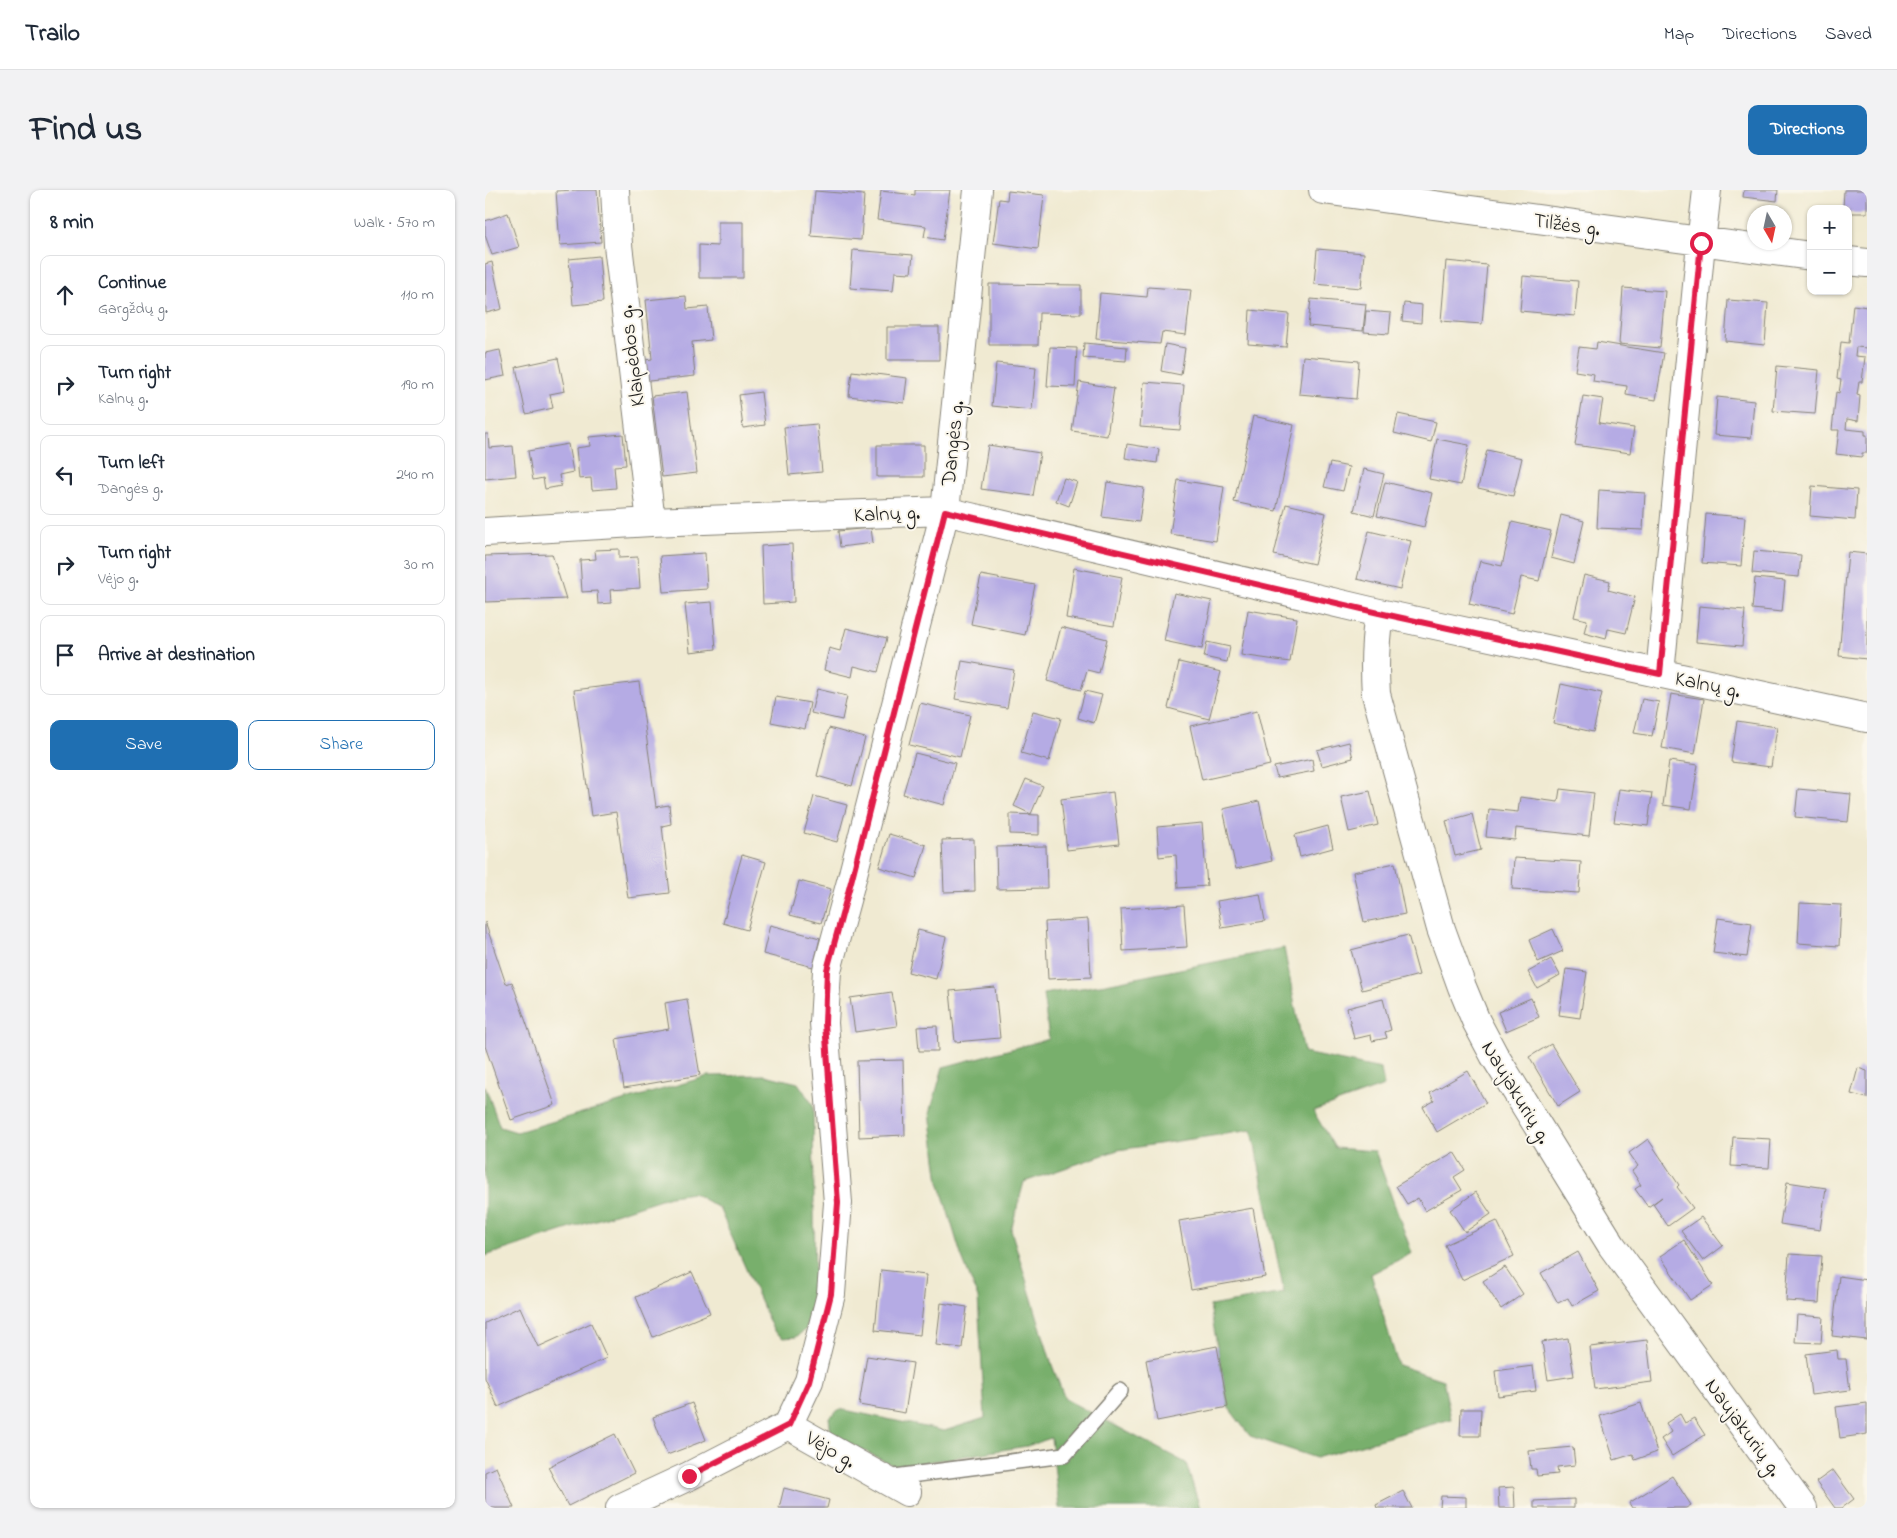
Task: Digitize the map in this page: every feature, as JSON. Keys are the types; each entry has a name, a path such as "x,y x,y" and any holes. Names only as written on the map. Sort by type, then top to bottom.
{"street":[{"name":"Klaipėdos g.","path":"615,190 618,245 651,522"},
{"name":"Dangės g.","path":"789,1425 809,1381 831,1294 838,1203 825,1023 827,970 945,511 978,190"},
{"name":"Tilžės g.","path":"1323,190 1701,243 1807,256"},
{"path":"1660,674 1707,190"},
{"path":"1852,261 1867,263"},
{"name":"Kalnų g.","path":"485,532 651,522 945,511 1379,613 1867,718"},
{"name":"Naujakurių g.","path":"1379,613 1375,642 1374,670 1376,694 1441,929 1476,1021 1499,1064 1612,1246 1803,1508"},
{"name":"Vėjo g.","path":"620,1508 689,1476 789,1425 883,1478 907,1500"}],"lane":[{"path":"883,1478 1064,1455 1120,1391"}],"green space":[{"path":"1284,948 1304,1053 1381,1069 1384,1086 1313,1111 1335,1148 1375,1151 1412,1253 1371,1274 1398,1365 1443,1380 1451,1419 1316,1458 1250,1436 1228,1407 1210,1306 1284,1293 1252,1130 1118,1150 1024,1182 1011,1230 1052,1365 1065,1399 1186,1463 1200,1508 1059,1508 1051,1438 1027,1446 896,1467 831,1434 829,1417 840,1409 944,1431 985,1418 978,1298 961,1255 939,1182 930,1113 943,1067 1049,1039 1043,994 1106,984"},
{"path":"765,1075 798,1083 813,1105 815,1294 806,1329 796,1337 783,1338 773,1330 719,1208 693,1193 670,1196 485,1256 485,1086 500,1127 517,1132 708,1076"}],"building":[{"path":"597,190 601,242 560,245 556,191"},
{"path":"915,190 950,190 943,240 924,237 926,226 877,220 881,191 915,195"},
{"path":"1744,190 1778,190 1777,201 1743,197"},
{"path":"1844,190 1867,190 1867,213 1852,213 1852,205 1843,205"},
{"path":"815,191 864,195 861,240 811,236"},
{"path":"1008,191 1044,195 1038,249 993,243 999,199 1007,200"},
{"path":"508,213 519,247 492,255 485,235 485,221"},
{"path":"718,222 743,222 743,278 699,278 699,245 718,246"},
{"path":"1317,249 1364,253 1361,288 1314,284"},
{"path":"853,250 913,255 911,273 895,272 893,291 850,288"},
{"path":"599,256 603,302 573,305 569,259"},
{"path":"1446,261 1487,265 1482,324 1441,321"},
{"path":"492,262 502,309 486,313 485,264"},
{"path":"1523,276 1578,281 1575,316 1520,311"},
{"path":"989,284 1081,285 1081,314 1039,313 1038,345 989,345"},
{"path":"1148,287 1191,290 1186,335 1162,332 1160,344 1096,339 1100,293 1147,297"},
{"path":"1623,288 1665,291 1660,348 1619,344"},
{"path":"686,296 687,309 708,307 711,340 692,342 695,376 640,382 638,361 652,359 646,300"},
{"path":"1311,299 1366,304 1363,331 1308,326"},
{"path":"1728,300 1768,303 1765,345 1725,341"},
{"path":"1404,303 1422,305 1421,323 1402,321"},
{"path":"1853,305 1867,307 1867,348 1856,347 1855,356 1865,357 1862,382 1859,382 1857,395 1860,396 1858,421 1847,419 1846,429 1865,431 1865,435 1867,435 1867,453 1862,453 1862,457 1836,454 1839,430 1832,430 1836,392 1839,393 1841,380 1837,379 1841,342 1849,343"},
{"path":"1250,310 1289,314 1286,347 1248,344"},
{"path":"1366,311 1391,313 1389,334 1364,332"},
{"path":"887,327 939,327 939,360 887,360"},
{"path":"1597,342 1664,353 1656,400 1626,395 1627,386 1593,381 1594,374 1575,371 1579,347 1596,349"},
{"path":"1084,343 1127,347 1126,361 1083,358"},
{"path":"1165,344 1185,348 1181,375 1161,371"},
{"path":"1050,347 1077,348 1075,387 1047,386"},
{"path":"500,350 505,376 485,380 485,353"},
{"path":"1303,356 1359,361 1356,399 1299,394"},
{"path":"558,358 565,391 550,394 553,408 526,414 516,367"},
{"path":"996,363 1036,367 1032,410 992,406"},
{"path":"1777,366 1819,370 1815,414 1773,411"},
{"path":"852,371 907,378 904,403 849,396"},
{"path":"1079,382 1114,388 1107,436 1072,431"},
{"path":"1144,382 1184,385 1180,430 1140,427"},
{"path":"687,392 697,473 662,477 652,396"},
{"path":"761,392 765,425 743,428 739,395"},
{"path":"1583,396 1603,399 1599,423 1634,428 1630,453 1575,445"},
{"path":"1717,397 1754,401 1751,438 1714,435"},
{"path":"1398,414 1436,422 1431,442 1394,433"},
{"path":"1253,416 1294,425 1276,511 1234,502"},
{"path":"817,424 822,472 789,475 784,427"},
{"path":"485,434 488,434 489,448 513,446 516,476 485,479"},
{"path":"623,434 626,465 614,466 616,488 592,490 591,478 579,479 576,448 590,446 589,437"},
{"path":"1437,439 1469,445 1461,485 1429,479"},
{"path":"568,444 573,472 559,475 561,486 545,489 543,478 533,480 528,451"},
{"path":"1127,444 1159,449 1157,463 1125,458"},
{"path":"877,445 924,445 924,477 877,477"},
{"path":"988,445 1040,453 1033,496 981,489"},
{"path":"1487,450 1522,458 1513,496 1478,488"},
{"path":"1330,463 1349,467 1343,491 1324,487"},
{"path":"1364,469 1384,474 1374,516 1354,511"},
{"path":"1064,478 1077,482 1069,506 1056,501"},
{"path":"1178,480 1224,487 1216,541 1170,534"},
{"path":"1107,482 1144,488 1139,522 1102,517"},
{"path":"1385,482 1432,493 1424,527 1377,516"},
{"path":"1812,486 1857,490 1855,520 1810,516"},
{"path":"1599,490 1645,493 1643,530 1597,528"},
{"path":"1286,504 1326,513 1314,564 1274,555"},
{"path":"1706,514 1745,517 1741,566 1702,563"},
{"path":"1561,515 1584,521 1574,564 1551,558"},
{"path":"1512,522 1551,531 1539,581 1521,577 1512,614 1469,604 1480,561 1502,566"},
{"path":"871,528 873,543 840,547 838,531"},
{"path":"1369,531 1411,541 1400,589 1357,579"},
{"path":"792,544 794,602 763,604 761,546"},
{"path":"619,549 619,558 638,557 640,588 610,590 611,603 598,604 597,591 582,592 580,560 596,559 595,550"},
{"path":"1754,551 1801,555 1799,577 1752,573"},
{"path":"1848,552 1867,554 1867,659 1839,656"},
{"path":"705,553 707,589 663,592 660,556"},
{"path":"552,554 566,599 485,602 485,556"},
{"path":"1074,568 1122,577 1114,626 1066,618"},
{"path":"981,575 1035,585 1025,635 971,624"},
{"path":"1584,575 1610,581 1608,590 1635,597 1626,633 1608,629 1606,639 1584,633 1587,620 1574,617"},
{"path":"1755,578 1785,581 1782,612 1752,609"},
{"path":"1174,593 1212,601 1202,649 1164,641"},
{"path":"712,602 716,649 690,652 685,604"},
{"path":"1699,606 1745,610 1742,646 1696,642"},
{"path":"1248,610 1297,618 1290,662 1241,655"},
{"path":"1061,627 1107,639 1099,673 1087,670 1081,690 1047,681"},
{"path":"846,628 887,638 878,672 854,666 852,677 824,670 829,648 840,651"},
{"path":"1207,642 1230,647 1227,662 1204,657"},
{"path":"962,661 1014,670 1007,708 955,699"},
{"path":"1179,662 1221,672 1209,719 1168,708"},
{"path":"639,682 656,807 669,805 671,824 662,826 670,893 628,898 616,812 591,816 574,690"},
{"path":"1561,684 1602,693 1593,732 1553,723"},
{"path":"817,689 847,696 842,720 811,713"},
{"path":"1085,691 1102,695 1094,723 1078,718"},
{"path":"1671,694 1704,699 1695,754 1662,748"},
{"path":"776,697 810,703 805,729 771,722"},
{"path":"1642,699 1659,702 1652,736 1634,733"},
{"path":"920,703 970,715 960,757 909,745"},
{"path":"1033,711 1061,718 1049,761 1021,753"},
{"path":"1257,711 1270,765 1202,780 1190,726"},
{"path":"1737,721 1777,727 1771,767 1731,762"},
{"path":"829,728 865,738 852,786 817,776"},
{"path":"1349,742 1353,758 1322,766 1317,750"},
{"path":"915,753 955,763 944,805 903,794"},
{"path":"1312,759 1314,771 1277,778 1274,767"},
{"path":"1669,761 1698,765 1691,809 1663,805"},
{"path":"1026,779 1043,786 1031,814 1014,806"},
{"path":"1560,789 1594,793 1589,836 1516,828 1515,840 1486,837 1489,809 1518,812 1520,797 1558,802"},
{"path":"1619,789 1652,793 1648,826 1614,822"},
{"path":"1798,789 1851,794 1848,822 1795,817"},
{"path":"1370,791 1378,825 1349,832 1341,797"},
{"path":"1113,792 1119,844 1067,850 1061,799"},
{"path":"814,796 847,805 837,842 804,833"},
{"path":"1259,801 1272,861 1236,869 1223,809"},
{"path":"1010,814 1039,815 1039,835 1010,834"},
{"path":"1472,814 1481,850 1455,856 1446,821"},
{"path":"1202,823 1207,886 1178,888 1176,855 1159,857 1157,827"},
{"path":"1328,826 1333,848 1300,857 1295,835"},
{"path":"889,834 926,845 916,878 879,867"},
{"path":"974,839 975,891 944,892 942,840"},
{"path":"1046,846 1047,888 997,889 996,847"},
{"path":"742,855 766,862 747,930 723,923"},
{"path":"1514,858 1581,862 1579,893 1512,889"},
{"path":"1395,863 1405,914 1364,922 1353,872"},
{"path":"799,881 831,889 821,923 790,915"},
{"path":"1260,894 1265,921 1222,928 1217,901"},
{"path":"1800,903 1841,905 1839,946 1798,943"},
{"path":"1184,905 1187,947 1123,951 1121,909"},
{"path":"1718,918 1752,923 1747,957 1713,953"},
{"path":"1088,919 1091,977 1048,979 1045,922"},
{"path":"485,922 506,984 512,982 555,1105 511,1120 485,1046"},
{"path":"770,925 820,938 813,967 763,954"},
{"path":"1553,929 1563,951 1538,962 1529,940"},
{"path":"918,930 946,937 936,979 908,972"},
{"path":"1408,935 1419,975 1362,990 1351,950"},
{"path":"1551,959 1560,975 1537,988 1528,972"},
{"path":"1566,969 1587,972 1580,1018 1559,1015"},
{"path":"995,987 1000,1038 955,1042 950,991"},
{"path":"892,992 897,1026 855,1032 850,998"},
{"path":"1531,998 1539,1017 1506,1031 1498,1012"},
{"path":"687,999 700,1075 624,1088 616,1039 669,1029 665,1003"},
{"path":"1383,999 1391,1030 1385,1032 1387,1038 1372,1041 1371,1035 1354,1039 1347,1008"},
{"path":"937,1026 938,1051 919,1051 917,1027"},
{"path":"1551,1044 1580,1092 1558,1106 1529,1057"},
{"path":"903,1060 905,1135 859,1137 857,1061"},
{"path":"1858,1068 1867,1071 1867,1098 1851,1094"},
{"path":"1468,1071 1486,1103 1437,1132 1423,1107 1434,1101 1430,1093"},
{"path":"1733,1137 1771,1139 1769,1168 1731,1166"},
{"path":"1648,1139 1679,1185 1677,1187 1693,1208 1668,1226 1653,1204 1662,1197 1648,1207 1635,1189 1641,1185 1632,1171 1638,1166 1629,1153"},
{"path":"1454,1152 1465,1170 1454,1177 1462,1190 1425,1211 1418,1198 1407,1204 1396,1186"},
{"path":"1787,1182 1826,1188 1820,1230 1780,1224"},
{"path":"1476,1192 1491,1214 1465,1232 1450,1210"},
{"path":"1253,1208 1265,1277 1191,1290 1179,1221"},
{"path":"1701,1217 1723,1246 1703,1261 1681,1231"},
{"path":"1497,1221 1514,1256 1462,1280 1445,1245"},
{"path":"1684,1240 1713,1285 1690,1300 1660,1256"},
{"path":"1578,1252 1599,1291 1572,1306 1568,1298 1558,1303 1541,1273"},
{"path":"1789,1254 1822,1256 1819,1303 1786,1301"},
{"path":"1505,1267 1523,1294 1501,1309 1483,1281"},
{"path":"881,1270 926,1275 920,1335 875,1330"},
{"path":"692,1272 710,1313 653,1337 636,1297"},
{"path":"1839,1276 1867,1280 1867,1340 1832,1336"},
{"path":"941,1303 967,1307 962,1348 936,1345"},
{"path":"520,1307 538,1347 591,1323 607,1358 498,1407 485,1378 485,1323"},
{"path":"1797,1315 1823,1317 1821,1343 1795,1342"},
{"path":"1568,1338 1574,1376 1548,1380 1542,1342"},
{"path":"1647,1340 1652,1382 1595,1389 1590,1347"},
{"path":"1217,1346 1228,1407 1157,1421 1146,1360"},
{"path":"1837,1350 1838,1359 1846,1359 1850,1390 1811,1395 1806,1354"},
{"path":"867,1356 913,1363 905,1413 859,1405"},
{"path":"1533,1366 1536,1391 1498,1396 1495,1371"},
{"path":"692,1403 706,1440 667,1455 653,1417"},
{"path":"1641,1403 1657,1452 1635,1460 1633,1454 1614,1460 1600,1416"},
{"path":"1867,1403 1867,1434 1840,1438 1836,1407"},
{"path":"1461,1409 1481,1409 1480,1436 1460,1436"},
{"path":"1680,1414 1685,1423 1694,1418 1705,1435 1672,1456 1661,1439 1671,1432 1666,1423"},
{"path":"615,1434 634,1473 568,1506 548,1467"},
{"path":"1573,1447 1575,1465 1557,1467 1558,1474 1537,1476 1536,1469 1531,1469 1529,1451"},
{"path":"496,1467 514,1508 485,1508 485,1472"},
{"path":"1833,1470 1854,1499 1842,1508 1835,1508 1816,1482"},
{"path":"1672,1476 1691,1505 1686,1508 1632,1508 1629,1503"},
{"path":"1514,1487 1515,1508 1499,1508 1498,1488"},
{"path":"784,1488 829,1500 827,1508 779,1508"},
{"path":"1403,1491 1412,1508 1377,1508 1376,1505"},
{"path":"1441,1496 1466,1497 1466,1508 1440,1508"},
{"path":"1574,1499 1574,1508 1534,1508 1534,1501"}],"route":[{"path":"689,1476 789,1425 809,1381 831,1294 838,1203 825,1023 827,970 945,511 1379,613 1660,674 1701,243"}]}
